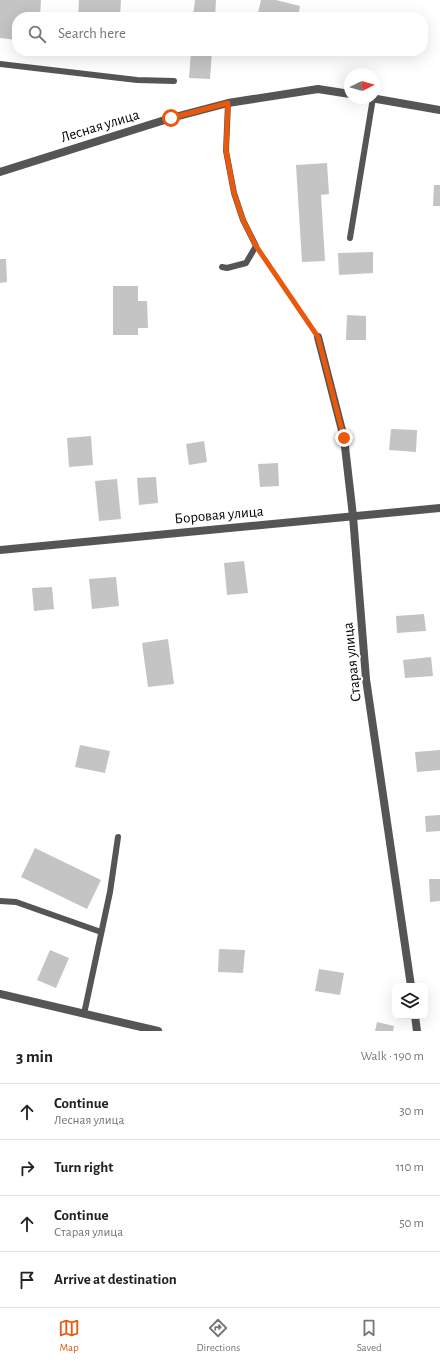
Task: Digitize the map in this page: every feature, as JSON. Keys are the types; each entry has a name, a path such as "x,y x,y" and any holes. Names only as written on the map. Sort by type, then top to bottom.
{"street":[{"name":"Лесная улица","path":"0,172 171,118 228,103 318,88 344,93"},
{"path":"380,99 440,110"},
{"name":"Старая улица","path":"318,337 344,438 353,516 366,679 410,983"},
{"name":"Боровая улица","path":"0,550 440,508"},
{"path":"0,994 158,1031"},
{"path":"415,1019 417,1031"}],"lane":[{"path":"0,64 137,80 174,81"},
{"path":"222,267 227,268 246,262 256,246 243,220 234,193 226,151 228,103"},
{"path":"350,238 371,104"},
{"path":"84,1014 110,892 118,837"},
{"path":"0,901 16,902 101,932"}],"path":[{"path":"256,246 318,337"}],"building":[{"path":"0,0 41,0 40,12 12,12 12,39 0,38"},
{"path":"79,0 121,0 120,12 78,12"},
{"path":"195,0 216,0 215,12 194,12"},
{"path":"261,0 276,0 300,6 299,12 258,12"},
{"path":"191,56 212,56 210,79 189,78"},
{"path":"327,163 329,194 321,195 325,261 302,262 296,165"},
{"path":"434,185 440,185 440,206 433,206"},
{"path":"373,252 373,273 339,275 338,253"},
{"path":"0,259 6,259 7,282 0,283"},
{"path":"113,286 138,286 138,301 147,301 148,328 138,328 138,335 113,335"},
{"path":"347,315 366,316 366,340 346,340"},
{"path":"391,429 417,430 416,452 389,450"},
{"path":"91,436 93,465 69,467 67,438"},
{"path":"204,441 207,462 189,465 186,444"},
{"path":"278,463 279,486 260,487 258,464"},
{"path":"156,477 158,503 139,505 137,478"},
{"path":"117,479 121,519 99,521 95,481"},
{"path":"244,561 248,593 227,595 224,563"},
{"path":"116,577 119,606 92,609 89,579"},
{"path":"52,587 54,609 34,611 32,588"},
{"path":"424,614 426,631 397,633 396,616"},
{"path":"168,639 174,684 148,687 142,643"},
{"path":"431,657 433,676 405,678 403,660"},
{"path":"80,745 110,751 105,773 75,767"},
{"path":"440,750 440,770 417,772 415,752"},
{"path":"440,815 440,831 426,832 425,816"},
{"path":"35,848 101,880 87,909 21,877"},
{"path":"429,879 440,879 440,901 430,902"},
{"path":"219,949 245,950 243,973 218,972"},
{"path":"50,950 69,958 56,988 37,980"},
{"path":"319,969 344,973 340,995 315,991"},
{"path":"377,1022 394,1026 393,1031 375,1031"}],"route":[{"path":"171,118 228,103 226,151 234,193 243,220 256,246 318,337 344,438"}]}
